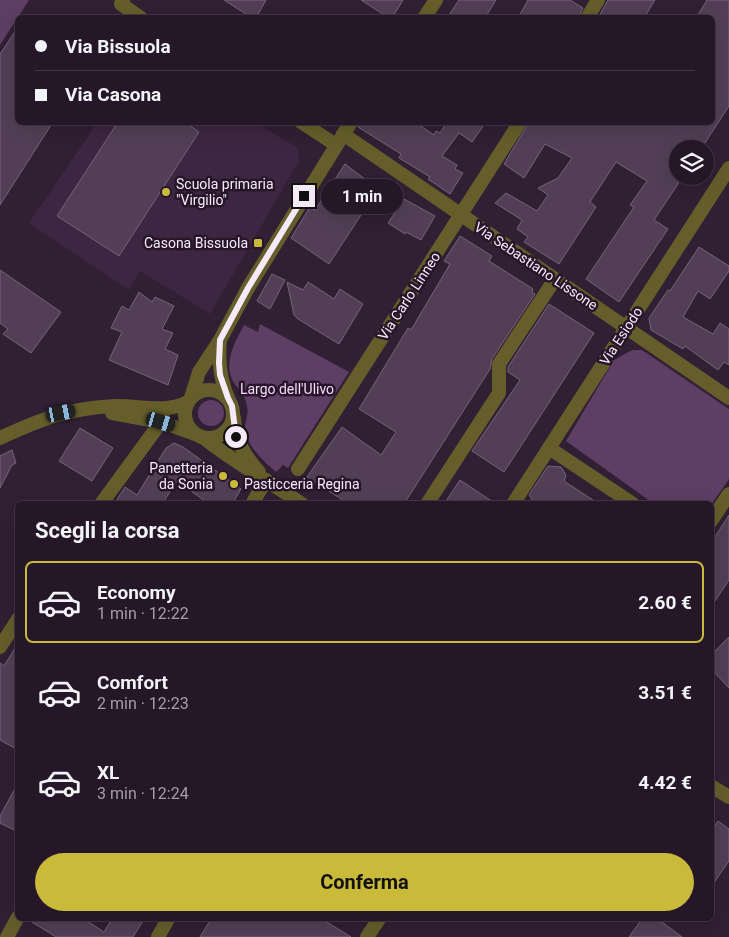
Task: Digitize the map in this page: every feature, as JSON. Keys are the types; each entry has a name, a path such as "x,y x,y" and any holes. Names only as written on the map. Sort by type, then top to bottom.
{"street":[{"path":"123,0 121,4 137,15"},
{"path":"426,15 436,0"},
{"path":"589,15 598,0"},
{"name":"Via Sebastiano Lissone","path":"312,125 343,134 729,398"},
{"name":"Via Carlo Linneo","path":"298,469 518,125"},
{"path":"298,501 229,458 200,436 186,423 185,412 200,372 248,288 343,134"},
{"name":"Via Esiodo","path":"515,501 729,168"},
{"path":"429,501 499,393 499,364 555,279"},
{"path":"220,340 220,375 232,406 234,428 240,445 266,480"},
{"path":"103,501 162,415 189,400 195,394 206,390 218,391 228,398"},
{"path":"0,438 47,417 74,410 89,409 162,415 200,436 214,438 224,434 231,426 234,416"},
{"path":"549,448 628,501"},
{"path":"254,501 266,480"},
{"path":"714,517 729,494"},
{"path":"0,647 15,624"},
{"path":"714,788 729,797"},
{"path":"7,937 16,921"},
{"path":"158,937 167,921"},
{"path":"367,937 374,921"}],"shaded area":[{"name":"Scuola primaria \"Virgilio\"","path":"96,125 259,125 298,148 299,161 210,314 140,271 129,290 29,223"}],"green space":[{"path":"0,0 29,0 19,15 15,15 15,22 0,45"},
{"name":"Largo dell'Ulivo","path":"260,324 349,372 288,468 283,465 276,472 252,447 246,435 245,429 248,412 246,402 244,396 234,383 229,368 231,353 244,325 258,332"},
{"path":"632,350 642,350 729,409 729,479 714,501 650,501 566,441 614,360"},
{"path":"211,400 220,404 224,413 220,422 211,426 202,422 198,413 202,404"}],"building":[{"path":"224,0 266,0 258,15 247,15"},
{"path":"361,0 403,0 394,15 384,15"},
{"path":"459,0 496,0 487,15 449,15"},
{"path":"528,0 570,0 583,8 580,15 520,15"},
{"path":"608,0 655,0 646,15 600,15"},
{"path":"707,0 729,0 729,106 707,140 669,140 669,185 677,185 654,220 668,229 619,302 586,279 634,207 630,205 647,181 616,162 590,202 596,207 559,264 524,242 528,237 517,229 522,220 495,203 506,193 537,211 548,195 538,188 558,178 572,158 545,144 524,178 504,164 527,125 715,125 715,15 698,15"},
{"path":"15,32 15,125 51,125 0,205 0,54"},
{"path":"116,125 189,125 199,132 119,256 57,216"},
{"path":"359,125 419,125 434,135 436,131 440,133 445,125 484,125 472,142 459,133 442,156 457,165 455,169 463,173 450,194 428,179 430,177 399,158 401,154 358,127"},
{"path":"345,164 378,189 329,264 291,238 310,207 315,210"},
{"path":"404,199 435,216 421,240 406,232 405,234 388,223"},
{"path":"460,236 492,256 489,261 533,289 532,292 535,294 492,359 490,369 406,501 344,501 307,477 342,427 381,455 396,432 359,409 408,328 411,330 450,264 444,261"},
{"path":"699,247 729,266 729,271 710,299 698,291 683,317 713,334 720,323 729,329 729,365 724,362 718,370 685,346 683,349 651,330 649,318 668,290 670,291"},
{"path":"0,270 61,312 31,353 3,334 8,329 0,323"},
{"path":"272,274 285,280 270,309 257,301"},
{"path":"287,282 303,290 308,282 334,299 340,289 363,304 339,344 294,315"},
{"path":"139,292 152,302 155,297 174,306 162,329 173,333 165,349 178,355 168,385 109,360 122,332 111,328 122,306 129,310"},
{"path":"549,304 594,333 504,472 472,451 520,380 508,372 508,367"},
{"path":"80,428 113,448 92,481 59,461"},
{"path":"174,443 183,447 241,489 234,501 205,501 177,481 164,501 116,501 125,487 137,495 166,448"},
{"path":"12,450 16,463 12,465 0,488 0,456"},
{"path":"548,466 561,467 566,475 564,481 594,501 533,501 529,495"},
{"path":"460,480 492,501 446,501"},
{"path":"729,515 729,580 714,602 714,538"},
{"path":"729,637 729,688 714,672 714,652"},
{"path":"15,648 15,748 0,740 0,663 4,666"},
{"path":"15,788 15,830 0,823 0,816"},
{"path":"718,821 729,829 729,861 714,883 714,827"},
{"path":"30,921 87,921 104,932 111,921 143,921 133,937 56,937"},
{"path":"210,921 325,921 351,937 200,937"},
{"path":"641,921 661,921 682,937 629,937"}],"place":[{"name":"Scuola primaria \"Virgilio\"","path":"166,192"},
{"name":"Casona Bissuola","path":"258,243"},
{"name":"Panetteria da Sonia","path":"223,476"},
{"name":"Pasticceria Regina","path":"234,484"}],"route":[{"path":"236,437 232,406 223,387 220,375 220,340 248,288 304,196"}]}
